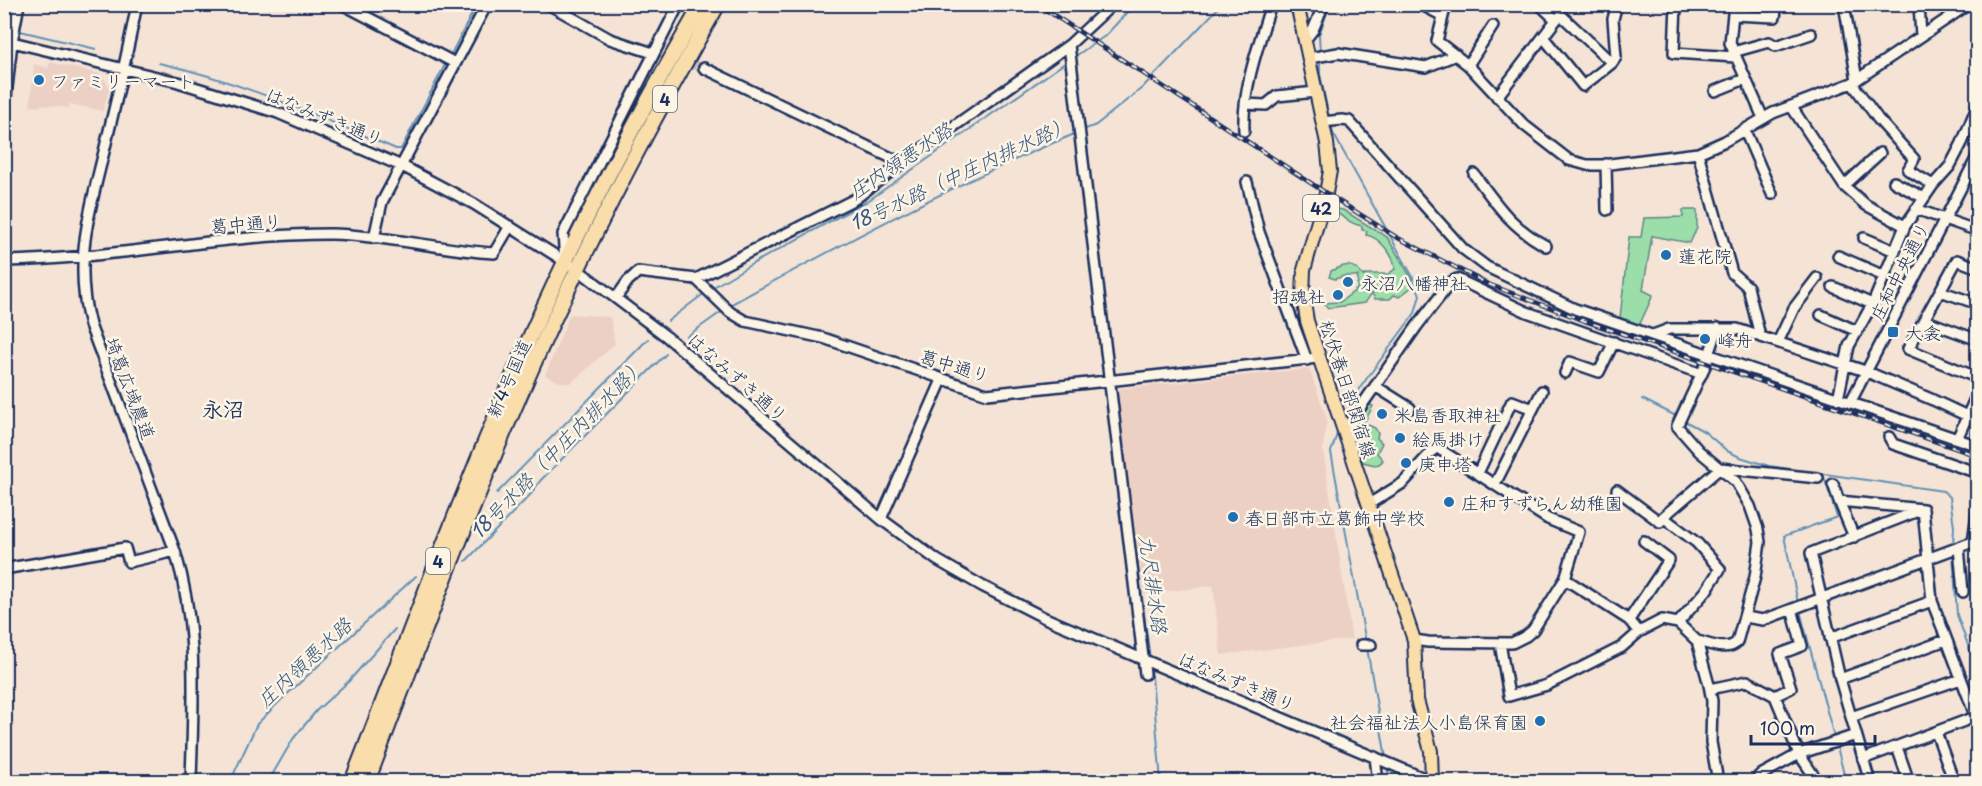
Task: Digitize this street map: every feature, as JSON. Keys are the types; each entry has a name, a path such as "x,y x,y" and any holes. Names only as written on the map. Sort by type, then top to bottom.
{"highway":[{"name":"新4号国道","path":"352,782 489,432 565,260 615,161 702,4"},
{"name":"新4号国道","path":"366,782 498,447 538,352 614,194 718,4"}],"main road":[{"name":"松伏春日部関宿線","path":"1297,4 1329,157 1328,183 1307,256 1303,285 1313,359 1344,431 1414,640 1417,700 1431,751 1433,781"}],"street":[{"path":"4,115 10,39 19,4"},
{"name":"埼葛広域農道","path":"137,4 87,224 82,256 83,295 90,325 175,551 183,578 194,654 191,782"},
{"path":"342,4 455,63"},
{"path":"374,238 382,202 487,4"},
{"path":"548,4 610,39 652,53"},
{"path":"565,260 563,234 652,53 679,4"},
{"path":"616,298 628,281 638,272 696,279 855,199 902,162 1069,49 1113,4"},
{"path":"1244,131 1243,112 1249,83 1271,4"},
{"path":"1305,40 1313,30 1324,4"},
{"path":"1420,4 1443,16"},
{"path":"1446,4 1437,41 1468,65 1527,128 1569,160 1587,165 1698,153 1745,131 1763,118 1854,82 1970,4 1977,6"},
{"path":"1539,4 1556,20"},
{"path":"1544,38 1583,86 1612,63 1616,57 1613,19 1617,4"},
{"path":"1676,4 1674,53 1734,55 1769,42 1776,46 1811,34"},
{"path":"1734,4 1730,43 1763,118"},
{"path":"1733,15 1775,17 1777,4"},
{"path":"1844,4 1854,82 1878,119 1914,159 1908,171 1933,185"},
{"path":"1919,4 1921,36"},
{"path":"1497,97 1561,15 1612,63"},
{"path":"1468,65 1493,26"},
{"name":"はなみずき通り","path":"10,39 178,82 279,113 400,165 474,204 565,260 667,338 881,519 937,560 1044,618 1433,781"},
{"path":"1069,49 1145,674"},
{"path":"1309,58 1338,53 1426,67 1456,55"},
{"path":"704,68 902,162"},
{"path":"1714,91 1745,79"},
{"path":"1245,104 1266,105 1276,96 1316,92"},
{"path":"1838,399 1849,346 1872,304 1905,226 1933,185 1950,166 1962,143 1977,104"},
{"path":"1791,106 1844,186 1866,205 1905,226"},
{"path":"1322,122 1346,120 1356,127 1463,249 1475,260 1510,279 1575,309 1977,446"},
{"path":"1745,131 1772,194"},
{"path":"1962,143 1977,150"},
{"path":"1698,153 1732,273 1748,287 1760,336"},
{"path":"1844,186 1880,153"},
{"name":"庄和中央通り","path":"1850,403 1977,155"},
{"path":"1606,164 1607,210"},
{"path":"1474,174 1507,218 1528,236 1546,246"},
{"path":"1247,182 1259,232 1313,359"},
{"path":"1894,182 1924,198"},
{"path":"1916,209 1977,231"},
{"name":"葛中通り","path":"4,261 82,256 278,236 333,234 490,253 497,251 510,226"},
{"path":"1864,238 1895,250"},
{"path":"1838,256 1884,276"},
{"path":"1977,268 1957,260 1908,349 1977,378"},
{"path":"1778,342 1794,308 1817,278"},
{"name":"葛中通り","path":"696,279 730,312 745,321 823,338 987,394 1313,359"},
{"path":"1344,431 1417,326 1451,282 1457,279 1527,312 1702,374"},
{"path":"1833,287 1872,304"},
{"path":"1940,291 1977,304"},
{"path":"1821,315 1857,331"},
{"path":"1924,320 1977,340"},
{"path":"1500,643 1509,696 1547,685 1622,647 1639,632 1662,620 1678,623 1697,641 1725,648 1737,642 1758,559 1758,529 1742,490 1699,451 1677,426 1702,374 1718,328"},
{"path":"1653,335 1669,329 1737,329 1865,371 1977,421"},
{"path":"1565,374 1570,362 1599,372 1614,342"},
{"path":"881,519 942,380"},
{"path":"1375,386 1410,408"},
{"path":"1495,484 1542,391"},
{"path":"1957,439 1977,392"},
{"path":"1478,473 1512,401 1533,409"},
{"path":"1890,437 1893,444 1977,473"},
{"path":"1369,504 1403,483 1436,447 1548,519 1579,532 1565,579 1533,630 1526,636 1512,643 1414,640"},
{"path":"1617,490 1660,522 1720,468 1818,478"},
{"path":"1833,484 1854,537"},
{"path":"1839,501 1923,509"},
{"path":"1745,617 1763,620 1975,541 1977,506"},
{"path":"1870,782 1840,679 1811,553 1923,509"},
{"path":"1863,759 1935,732 1976,720 1932,602 1923,509"},
{"path":"1663,517 1697,543 1720,569 1706,591 1678,623"},
{"path":"1629,620 1669,560 1644,542"},
{"path":"1959,547 1963,592"},
{"path":"4,569 125,548 129,562 175,551"},
{"path":"1565,579 1629,620 1639,632"},
{"path":"1830,638 1932,602"},
{"path":"1775,696 1791,688 1780,654 1802,646 1792,609"},
{"path":"1840,679 1947,640"},
{"path":"1697,641 1712,700 1711,742 1718,782"},
{"path":"1851,717 1961,679"},
{"path":"1710,688 1747,681 1775,696 1800,753 1818,782"},
{"path":"1966,692 1977,689"},
{"path":"1935,732 1954,782"},
{"path":"1759,776 1800,753 1856,735"},
{"path":"1897,747 1909,782"},
{"path":"1375,757 1378,782"}],"shaded area":[{"path":"50,62 100,74 110,87 103,111 69,104 69,108 30,106 34,64 48,68"},
{"path":"570,314 610,317 615,344 571,383 559,382 545,375"},
{"name":"春日部市立葛飾中学校","path":"1306,369 1310,371 1327,419 1323,449 1352,639 1221,655 1213,586 1144,594 1116,389"}],"green space":[{"path":"1337,209 1343,210 1387,237 1412,279 1412,287 1399,297 1394,295 1390,299 1375,299 1372,293 1365,303 1328,308 1324,303 1340,302 1357,289 1358,276 1344,276 1335,279 1329,277 1331,271 1352,266 1363,276 1388,274 1395,269 1386,248 1376,239 1366,235 1367,231 1362,230 1362,226 1335,212"},
{"path":"1683,210 1697,210 1697,228 1690,243 1652,236 1643,290 1653,295 1639,326 1620,318 1629,237 1641,237 1644,218 1683,217"},
{"path":"1369,404 1373,406 1364,423 1375,428 1378,433 1377,438 1382,443 1377,453 1383,460 1376,465 1362,462 1361,439 1355,426 1363,415 1365,406"}],"waterway":[{"path":"449,58 477,4"},
{"name":"庄内領悪水路","path":"1074,57 1105,36 1135,4"},
{"name":"18号水路（中庄内排水路）","path":"1083,130 1096,125 1142,88 1222,4"},
{"path":"1320,53 1319,35 1330,4"},
{"path":"16,30 96,49"},
{"path":"1320,58 1320,74 1329,118"},
{"name":"庄内領悪水路","path":"710,289 869,200 1069,60"},
{"path":"159,63 250,90 396,149 401,149 446,63"},
{"path":"1331,123 1333,133 1414,279 1420,295 1415,313 1362,385 1344,417"},
{"name":"18号水路（中庄内排水路）","path":"728,306 944,193 1077,133"},
{"name":"九尺排水路","path":"1089,177 1101,273"},
{"name":"庄内領悪水路","path":"668,321 706,292"},
{"name":"18号水路（中庄内排水路）","path":"686,337 724,310"},
{"name":"庄内領悪水路","path":"497,493 648,339"},
{"name":"18号水路（中庄内排水路）","path":"466,561 531,494 540,481 666,354"},
{"path":"1642,399 1678,417"},
{"path":"1683,420 1705,432 1727,451 1769,466 1943,491 1950,497 1954,527 1953,545"},
{"path":"1339,428 1331,452 1366,643"},
{"path":"1798,603 1784,536 1837,517 1823,474"},
{"name":"九尺排水路","path":"1127,487 1150,659"},
{"path":"1953,554 1957,615 1978,673"},
{"name":"庄内領悪水路","path":"230,782 257,724 416,576"},
{"path":"1800,611 1834,737"},
{"name":"18号水路（中庄内排水路）","path":"268,782 293,739 317,710 348,682 395,629"},
{"path":"1367,648 1386,758"},
{"name":"九尺排水路","path":"1151,665 1161,782"},
{"path":"1837,747 1846,782"},
{"path":"1387,767 1390,782"}],"tunnel":[{"path":"653,53 704,68"}],"railway":[{"path":"1037,4 1396,237 1488,284 1585,321 1978,456"}],"place":[{"name":"ファミリーマート","path":"39,80"},
{"name":"蓮花院","path":"1666,255"},
{"name":"永沼八幡神社","path":"1348,282"},
{"name":"招魂社","path":"1338,295"},
{"name":"大衾","path":"1893,332"},
{"name":"峰舟","path":"1705,339"},
{"name":"米島香取神社","path":"1382,414"},
{"name":"絵馬掛け","path":"1400,438"},
{"name":"庚申塔","path":"1406,463"},
{"name":"庄和すずらん幼稚園","path":"1449,502"},
{"name":"春日部市立葛飾中学校","path":"1233,517"},
{"name":"社会福祉法人小島保育園","path":"1540,721"}],"district":[{"name":"永沼","path":"223,408"}]}
